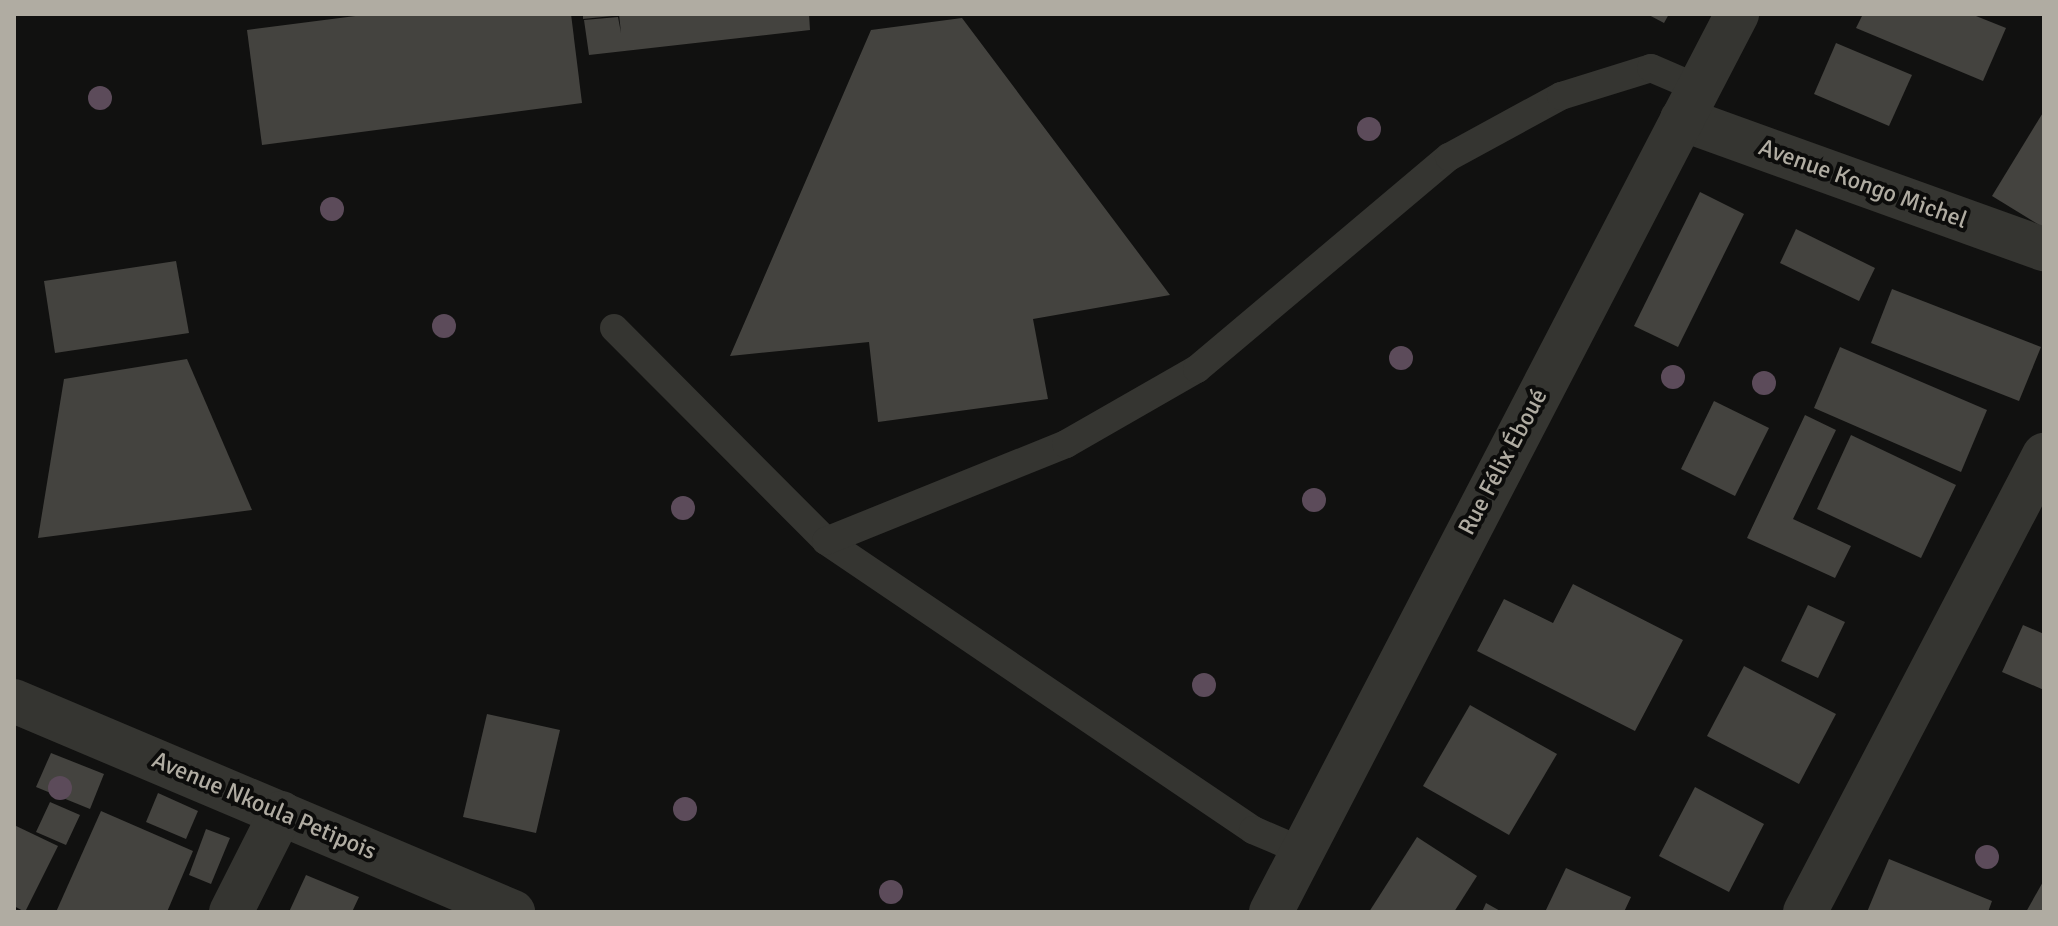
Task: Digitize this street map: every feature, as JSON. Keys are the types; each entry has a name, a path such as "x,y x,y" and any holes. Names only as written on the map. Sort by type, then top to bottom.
{"street":[{"name":"Rue Félix Éboué","path":"1271,912 1300,850 1737,14"},
{"name":"Avenue Kongo Michel","path":"1690,103 2044,249"},
{"path":"1805,912 2044,455"},
{"name":"Avenue Nkoula Petipois","path":"14,701 513,912"},
{"path":"231,912 281,813"}],"lane":[{"path":"826,541 1066,444 1197,369 1449,157 1561,96 1651,68 1690,103"},
{"path":"614,328 826,541 1253,830 1300,850"}],"building":[{"path":"371,14 571,14 582,103 262,145 247,30"},
{"path":"583,14 612,14 612,16 583,19"},
{"path":"619,14 809,14 810,30 589,55 584,20 618,17 621,33"},
{"path":"1647,14 1669,14 1664,23"},
{"path":"1863,14 1971,14 2006,28 1983,81 1856,28"},
{"path":"962,18 1170,295 1033,319 1048,399 878,422 869,342 730,356 871,30"},
{"path":"1836,43 1912,75 1889,126 1814,94"},
{"path":"2044,111 2044,228 1992,196"},
{"path":"1700,192 1744,214 1678,347 1634,326"},
{"path":"1796,229 1875,268 1859,301 1780,263"},
{"path":"176,261 189,333 55,353 44,281"},
{"path":"1892,289 2041,347 2019,401 1871,343"},
{"path":"1840,347 1987,410 1961,472 1814,408"},
{"path":"187,359 252,510 38,538 64,379"},
{"path":"1714,401 1769,428 1735,496 1681,469"},
{"path":"1805,415 1836,430 1793,519 1851,546 1835,578 1747,538"},
{"path":"1851,435 1956,485 1921,558 1817,509"},
{"path":"1573,584 1683,640 1635,731 1477,651 1504,599 1553,623"},
{"path":"1808,605 1845,622 1818,678 1781,661"},
{"path":"2023,625 2044,634 2044,690 2002,672"},
{"path":"1744,666 1836,714 1799,784 1707,736"},
{"path":"1470,705 1557,754 1509,835 1423,786"},
{"path":"487,714 560,730 536,833 463,817"},
{"path":"51,753 104,774 90,809 36,787"},
{"path":"1695,787 1764,824 1729,892 1659,856"},
{"path":"158,793 198,811 186,839 146,822"},
{"path":"50,802 80,815 66,845 36,832"},
{"path":"101,811 193,851 167,912 56,912"},
{"path":"14,825 58,846 25,912 14,906"},
{"path":"206,829 230,838 211,884 189,875"},
{"path":"1417,837 1477,876 1454,912 1369,912"},
{"path":"1889,859 1992,901 1988,912 1867,912"},
{"path":"1566,868 1631,897 1624,912 1545,912"},
{"path":"306,875 359,897 352,912 289,912"},
{"path":"2044,880 2044,912 2026,912"},
{"path":"1486,903 1502,912 1482,912"}]}
